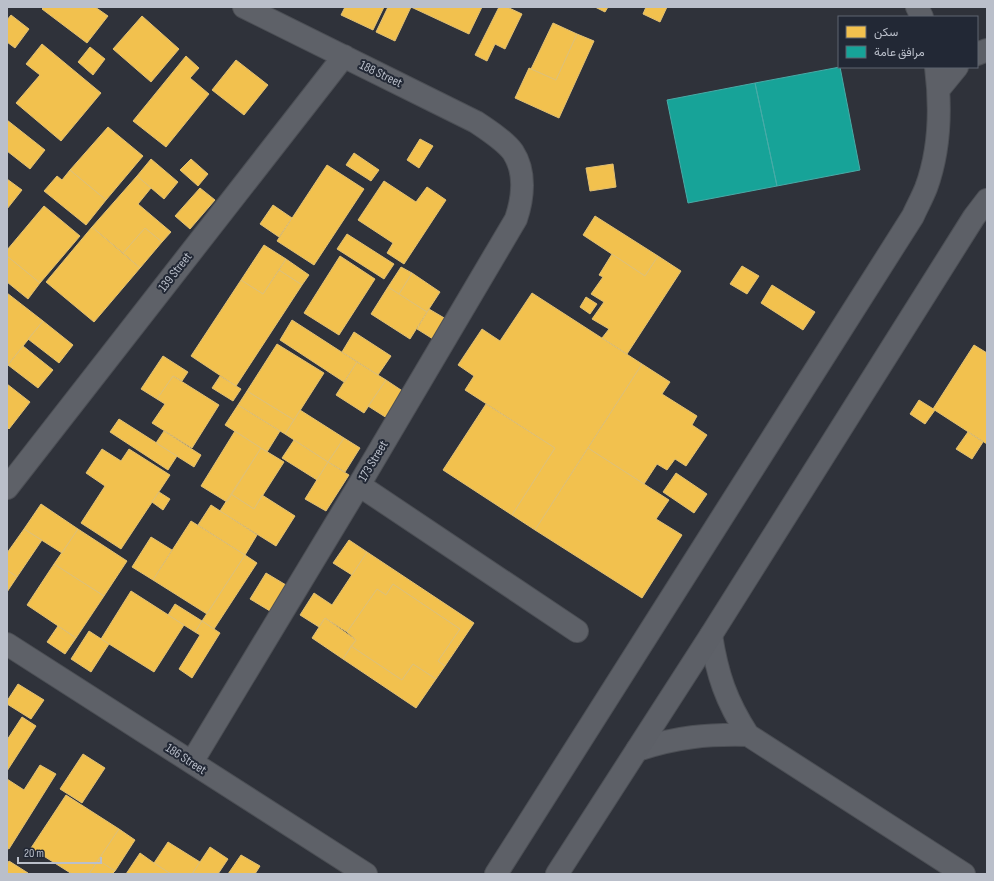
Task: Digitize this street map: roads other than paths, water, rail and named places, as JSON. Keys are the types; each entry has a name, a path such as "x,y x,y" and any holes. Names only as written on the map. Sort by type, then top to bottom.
{"street":[{"path":"917,7 922,16"},
{"name":"188 Street","path":"248,8 476,122 494,135 513,152"},
{"name":"139 Street","path":"7,488 344,56"},
{"path":"496,874 913,216 926,189 938,139 939,89 936,68"},
{"path":"939,89 956,68"},
{"name":"173 Street","path":"192,762 359,485 516,219 522,198 522,177 519,164 513,152"},
{"path":"557,874 711,635 974,217 987,200"},
{"path":"359,485 577,631"},
{"path":"711,635 719,677 736,717 748,734 964,874"},
{"name":"186 Street","path":"7,644 366,874"},
{"path":"637,750 680,738 703,735 748,734"}]}
